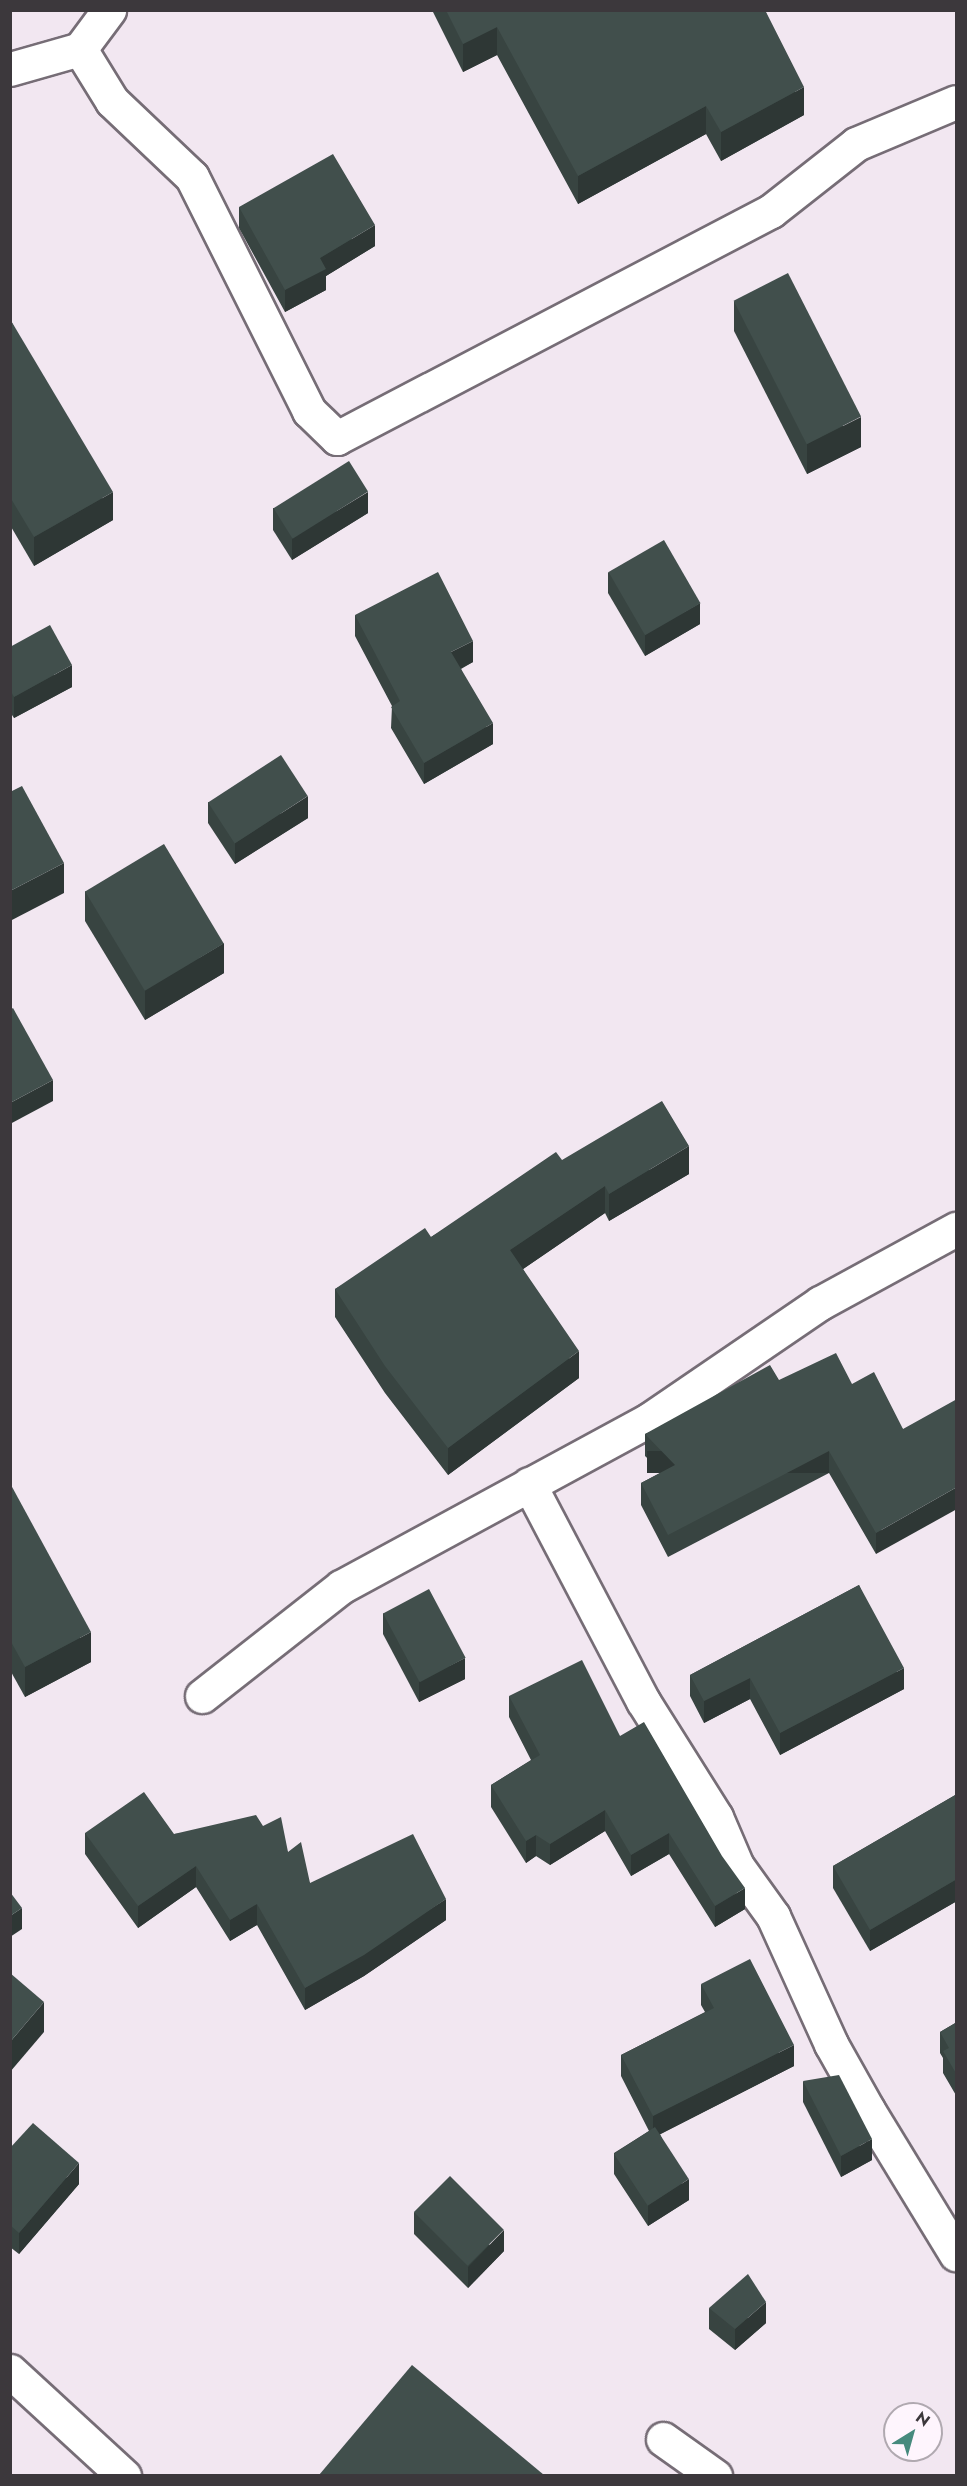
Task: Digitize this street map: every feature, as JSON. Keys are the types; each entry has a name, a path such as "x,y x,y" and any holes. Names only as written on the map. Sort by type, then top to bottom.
{"street":[{"path":"10,69 80,49 110,10"},
{"path":"80,49 112,100 192,177 309,411 337,438 771,211 856,144 957,102"},
{"path":"202,1696 341,1587 650,1419 820,1303 957,1229"},
{"path":"529,1484 643,1701 716,1817 737,1866 773,1916 831,2044 868,2110 957,2254"},
{"path":"10,2371 124,2475"},
{"path":"663,2439 715,2475"}],"building":[{"path":"446,10 765,10 804,87 721,132 706,106 578,176 497,27 463,44"},
{"path":"333,154 375,225 320,258 326,269 285,290 239,207"},
{"path":"788,273 861,416 807,444 734,301"},
{"path":"10,319 113,492 34,537 10,497"},
{"path":"349,461 368,492 293,539 274,508"},
{"path":"664,540 700,603 645,635 609,572"},
{"path":"438,572 473,641 451,652 493,723 424,763 391,707 400,701 355,615"},
{"path":"50,625 72,665 14,697 10,690 10,647"},
{"path":"281,755 308,796 235,843 208,802"},
{"path":"22,786 64,863 10,891 10,792"},
{"path":"164,844 224,943 145,991 85,891"},
{"path":"13,1008 53,1080 10,1103 10,1010"},
{"path":"662,1101 689,1146 609,1194 605,1186 510,1250 579,1351 448,1448 385,1366 335,1289 425,1228 431,1237 556,1152 562,1160"},
{"path":"836,1353 852,1384 874,1372 903,1429 957,1399 957,1487 876,1533 829,1451 668,1535 641,1483 675,1465 645,1434 770,1365 779,1380"},
{"path":"10,1485 91,1632 25,1667 10,1640"},
{"path":"859,1585 904,1668 780,1733 750,1678 704,1701 690,1675"},
{"path":"429,1589 466,1658 420,1682 383,1613"},
{"path":"582,1660 620,1736 644,1722 722,1856 745,1888 715,1906 669,1833 631,1855 605,1810 550,1844 536,1835 526,1841 491,1785 540,1755 509,1696"},
{"path":"144,1792 174,1834 256,1815 263,1826 281,1817 288,1852 301,1842 310,1883 413,1834 446,1899 364,1955 305,1988 257,1904 230,1920 196,1866 138,1906 85,1833"},
{"path":"957,1794 957,1879 870,1930 833,1866"},
{"path":"10,1892 22,1908 10,1916"},
{"path":"750,1959 794,2045 653,2116 621,2055 714,2008 701,1984"},
{"path":"10,1973 44,2002 10,2042"},
{"path":"957,2022 957,2075 943,2051 949,2048 940,2032"},
{"path":"839,2075 872,2139 841,2156 803,2081"},
{"path":"33,2123 79,2163 19,2233 10,2225 10,2148"},
{"path":"655,2127 689,2179 648,2206 614,2154"},
{"path":"450,2176 504,2230 468,2266 414,2212"},
{"path":"748,2274 766,2302 735,2329 709,2308"},
{"path":"412,2365 544,2475 319,2475"}]}
